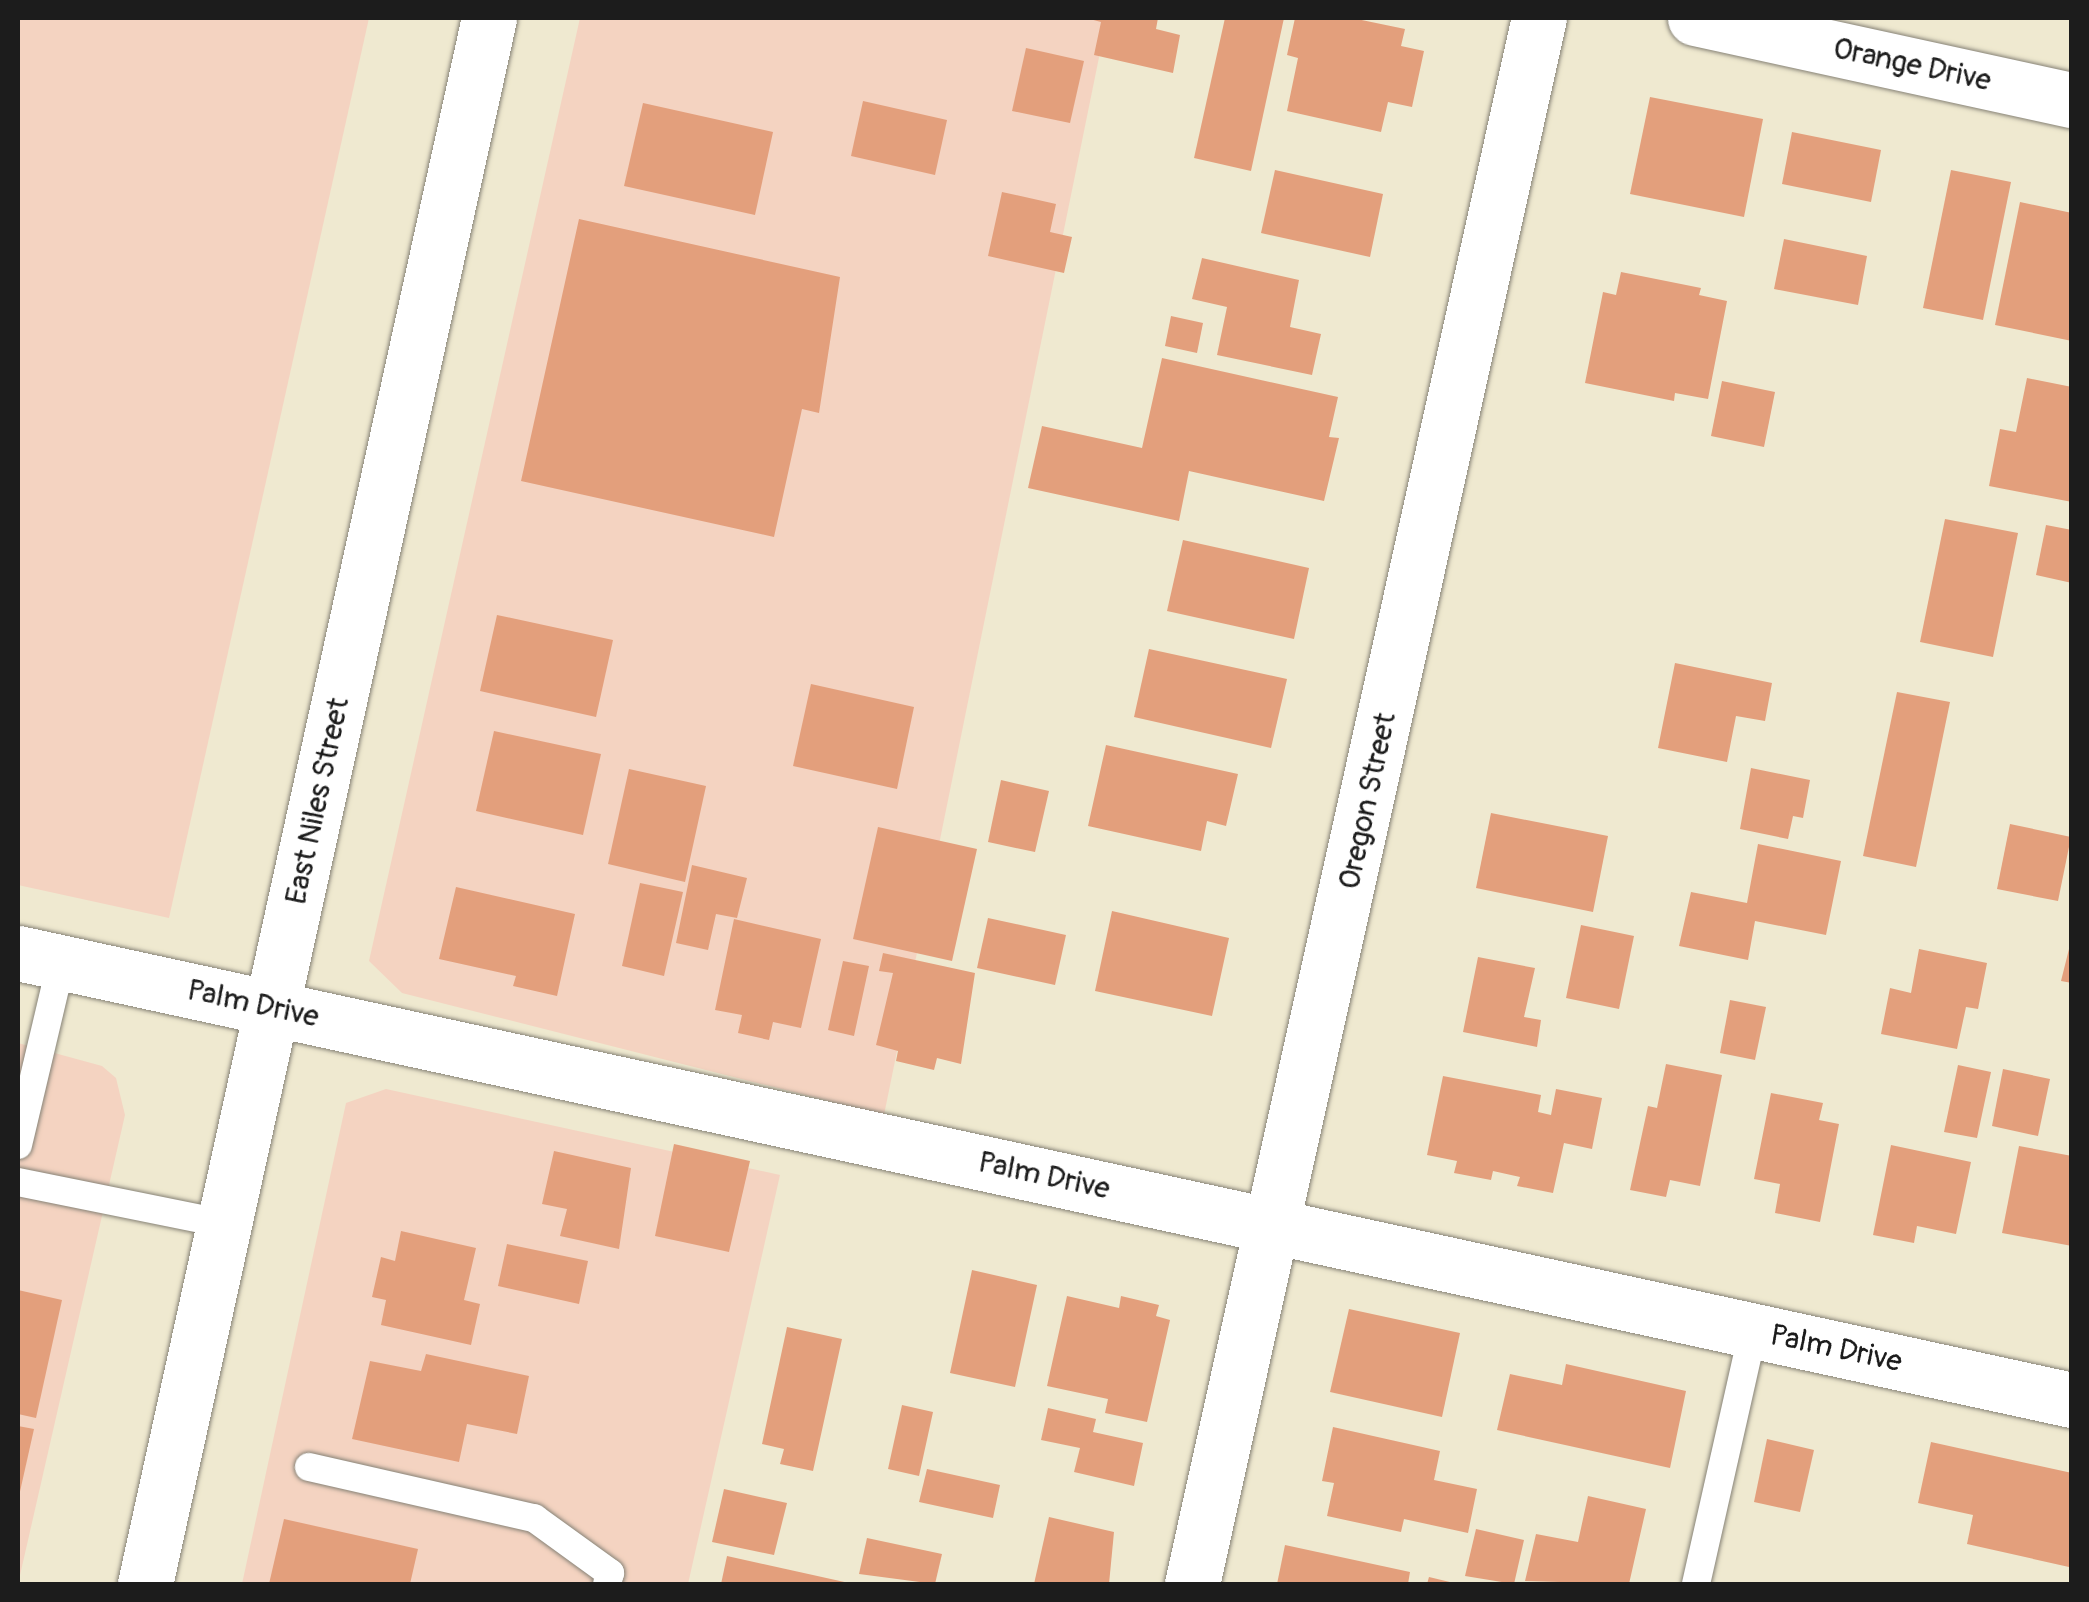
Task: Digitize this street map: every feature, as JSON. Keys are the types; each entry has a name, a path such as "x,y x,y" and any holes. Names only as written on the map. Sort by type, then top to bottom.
{"street":[{"name":"East Niles Street","path":"146,1584 489,18"},
{"name":"Oregon Street","path":"1192,1584 1275,1227 1539,18"},
{"name":"Orange Drive","path":"1694,18 2072,100"},
{"name":"Palm Drive","path":"39,958 2072,1400"}],"lane":[{"path":"18,1145 39,958"},
{"path":"18,1182 226,1224"},
{"path":"1696,1584 1753,1330"},
{"path":"309,1467 534,1518 610,1573 608,1584"}],"shaded area":[{"path":"18,18 369,18 169,918 18,885"},
{"path":"580,18 1107,18 884,1115 402,993 369,961"},
{"path":"18,1043 102,1066 116,1078 125,1115 18,1584"},
{"path":"386,1089 780,1175 688,1584 242,1584 346,1103"}],"building":[{"path":"1086,18 1158,18 1156,29 1180,35 1173,73 1094,55 1101,22"},
{"path":"1225,18 1284,18 1251,171 1194,158"},
{"path":"1295,18 1352,18 1405,29 1401,46 1424,51 1412,107 1388,102 1381,132 1287,111 1298,58 1287,55"},
{"path":"1026,48 1084,61 1070,123 1012,111"},
{"path":"1650,97 1763,119 1744,217 1630,194"},
{"path":"863,101 947,120 935,175 851,156"},
{"path":"643,103 773,132 755,215 624,186"},
{"path":"1792,132 1881,150 1871,202 1782,184"},
{"path":"1275,170 1383,194 1370,257 1261,233"},
{"path":"1951,170 2011,182 1983,320 1923,308"},
{"path":"1002,192 1056,204 1050,232 1072,237 1064,273 988,256"},
{"path":"2020,202 2072,213 2072,341 1995,325"},
{"path":"579,219 840,277 819,413 802,409 774,537 521,481"},
{"path":"1784,239 1867,256 1858,305 1774,289"},
{"path":"1202,258 1299,280 1290,327 1321,334 1312,375 1217,355 1227,307 1192,299"},
{"path":"1621,272 1701,288 1699,295 1727,301 1708,399 1675,393 1674,401 1585,383 1603,292 1616,295"},
{"path":"1171,316 1203,323 1197,353 1165,346"},
{"path":"1162,358 1338,397 1329,437 1339,438 1324,501 1189,471 1179,521 1028,488 1042,426 1142,448"},
{"path":"2027,378 2072,387 2072,502 1989,486 2000,429 2016,432"},
{"path":"1722,381 1775,392 1764,447 1711,436"},
{"path":"1945,519 2018,533 1993,657 1920,642"},
{"path":"2046,525 2072,530 2072,583 2036,575"},
{"path":"1183,540 1309,568 1294,639 1167,611"},
{"path":"497,615 613,640 596,717 480,691"},
{"path":"1149,649 1287,679 1271,748 1134,717"},
{"path":"1675,663 1772,683 1765,721 1736,716 1727,762 1658,748"},
{"path":"811,684 914,707 897,789 793,766"},
{"path":"1897,692 1950,702 1916,867 1863,856"},
{"path":"494,731 601,754 583,835 476,811"},
{"path":"1106,745 1238,774 1226,826 1207,821 1201,851 1088,826"},
{"path":"1751,768 1810,780 1803,818 1793,816 1788,839 1740,829"},
{"path":"629,769 706,786 685,882 608,864"},
{"path":"1001,780 1049,791 1035,852 988,842"},
{"path":"1491,813 1608,836 1593,912 1476,888"},
{"path":"2010,824 2071,837 2058,901 1997,889"},
{"path":"878,827 977,849 952,961 853,939"},
{"path":"1758,844 1841,861 1826,935 1755,921 1748,960 1679,946 1691,892 1747,903"},
{"path":"692,865 747,878 737,918 716,914 708,950 676,943"},
{"path":"640,883 683,892 664,976 622,966"},
{"path":"456,887 575,914 557,996 513,986 516,976 439,959"},
{"path":"1112,911 1229,938 1212,1016 1095,991"},
{"path":"988,918 1066,935 1055,985 977,968"},
{"path":"734,919 821,939 801,1028 773,1022 769,1040 738,1033 742,1015 715,1010"},
{"path":"1581,925 1634,936 1619,1009 1566,998"},
{"path":"2072,937 2072,983 2061,981"},
{"path":"1919,949 1987,963 1978,1009 1966,1007 1957,1049 1881,1034 1890,988 1911,993"},
{"path":"883,953 975,973 961,1064 937,1058 934,1070 896,1061 898,1051 876,1045 893,973 879,971"},
{"path":"1478,957 1535,968 1524,1017 1541,1020 1537,1047 1463,1032"},
{"path":"843,961 869,966 854,1036 828,1030"},
{"path":"1730,1000 1766,1007 1755,1060 1720,1053"},
{"path":"1666,1064 1722,1075 1700,1186 1670,1180 1666,1197 1630,1190 1648,1106 1657,1108"},
{"path":"1958,1065 1991,1072 1977,1138 1944,1132"},
{"path":"2003,1069 2050,1079 2038,1136 1992,1126"},
{"path":"1443,1076 1541,1095 1538,1112 1551,1115 1556,1089 1602,1098 1592,1149 1564,1143 1553,1193 1517,1186 1520,1177 1493,1171 1491,1180 1454,1173 1457,1161 1427,1155"},
{"path":"1771,1093 1823,1103 1819,1120 1839,1124 1820,1222 1775,1213 1780,1184 1754,1179"},
{"path":"674,1144 750,1161 729,1252 655,1236"},
{"path":"1891,1145 1971,1162 1956,1234 1917,1226 1914,1243 1873,1235"},
{"path":"2019,1146 2072,1156 2072,1246 2002,1233"},
{"path":"554,1151 631,1168 619,1249 560,1236 567,1209 542,1204"},
{"path":"401,1231 476,1248 464,1300 480,1304 471,1345 381,1325 386,1300 372,1297 381,1257 395,1261"},
{"path":"507,1244 588,1261 579,1304 498,1286"},
{"path":"972,1270 1037,1285 1015,1387 950,1373"},
{"path":"18,1290 62,1300 36,1418 18,1414"},
{"path":"1067,1296 1119,1308 1121,1296 1159,1305 1156,1316 1170,1320 1147,1422 1105,1413 1108,1399 1047,1386"},
{"path":"1349,1309 1460,1333 1442,1417 1330,1392"},
{"path":"787,1327 842,1339 813,1471 780,1464 784,1449 762,1444"},
{"path":"426,1354 529,1376 517,1434 467,1424 459,1462 352,1439 370,1361 421,1371"},
{"path":"1566,1364 1686,1391 1670,1468 1497,1430 1510,1374 1562,1385"},
{"path":"902,1405 933,1412 919,1476 888,1469"},
{"path":"1048,1408 1096,1419 1093,1432 1143,1443 1134,1486 1074,1472 1080,1448 1041,1440"},
{"path":"18,1426 34,1429 19,1496 18,1496"},
{"path":"1333,1427 1440,1451 1434,1480 1477,1489 1468,1533 1404,1519 1401,1532 1327,1516 1334,1483 1322,1481"},
{"path":"1767,1439 1814,1450 1800,1512 1754,1502"},
{"path":"1931,1442 2072,1473 2069,1567 1967,1544 1973,1515 1918,1503"},
{"path":"927,1469 1000,1485 993,1518 919,1502"},
{"path":"724,1489 787,1503 774,1555 712,1542"},
{"path":"1588,1496 1646,1509 1629,1584 1525,1581 1536,1534 1578,1542"},
{"path":"1049,1517 1114,1532 1109,1584 1034,1584"},
{"path":"284,1519 418,1549 410,1584 269,1584"},
{"path":"1476,1529 1524,1540 1514,1584 1465,1576"},
{"path":"867,1538 942,1554 935,1584 859,1574"},
{"path":"1285,1545 1410,1572 1408,1584 1277,1584"},
{"path":"727,1556 849,1583 849,1584 721,1584"},
{"path":"1429,1577 1454,1583 1454,1584 1427,1584"}]}
